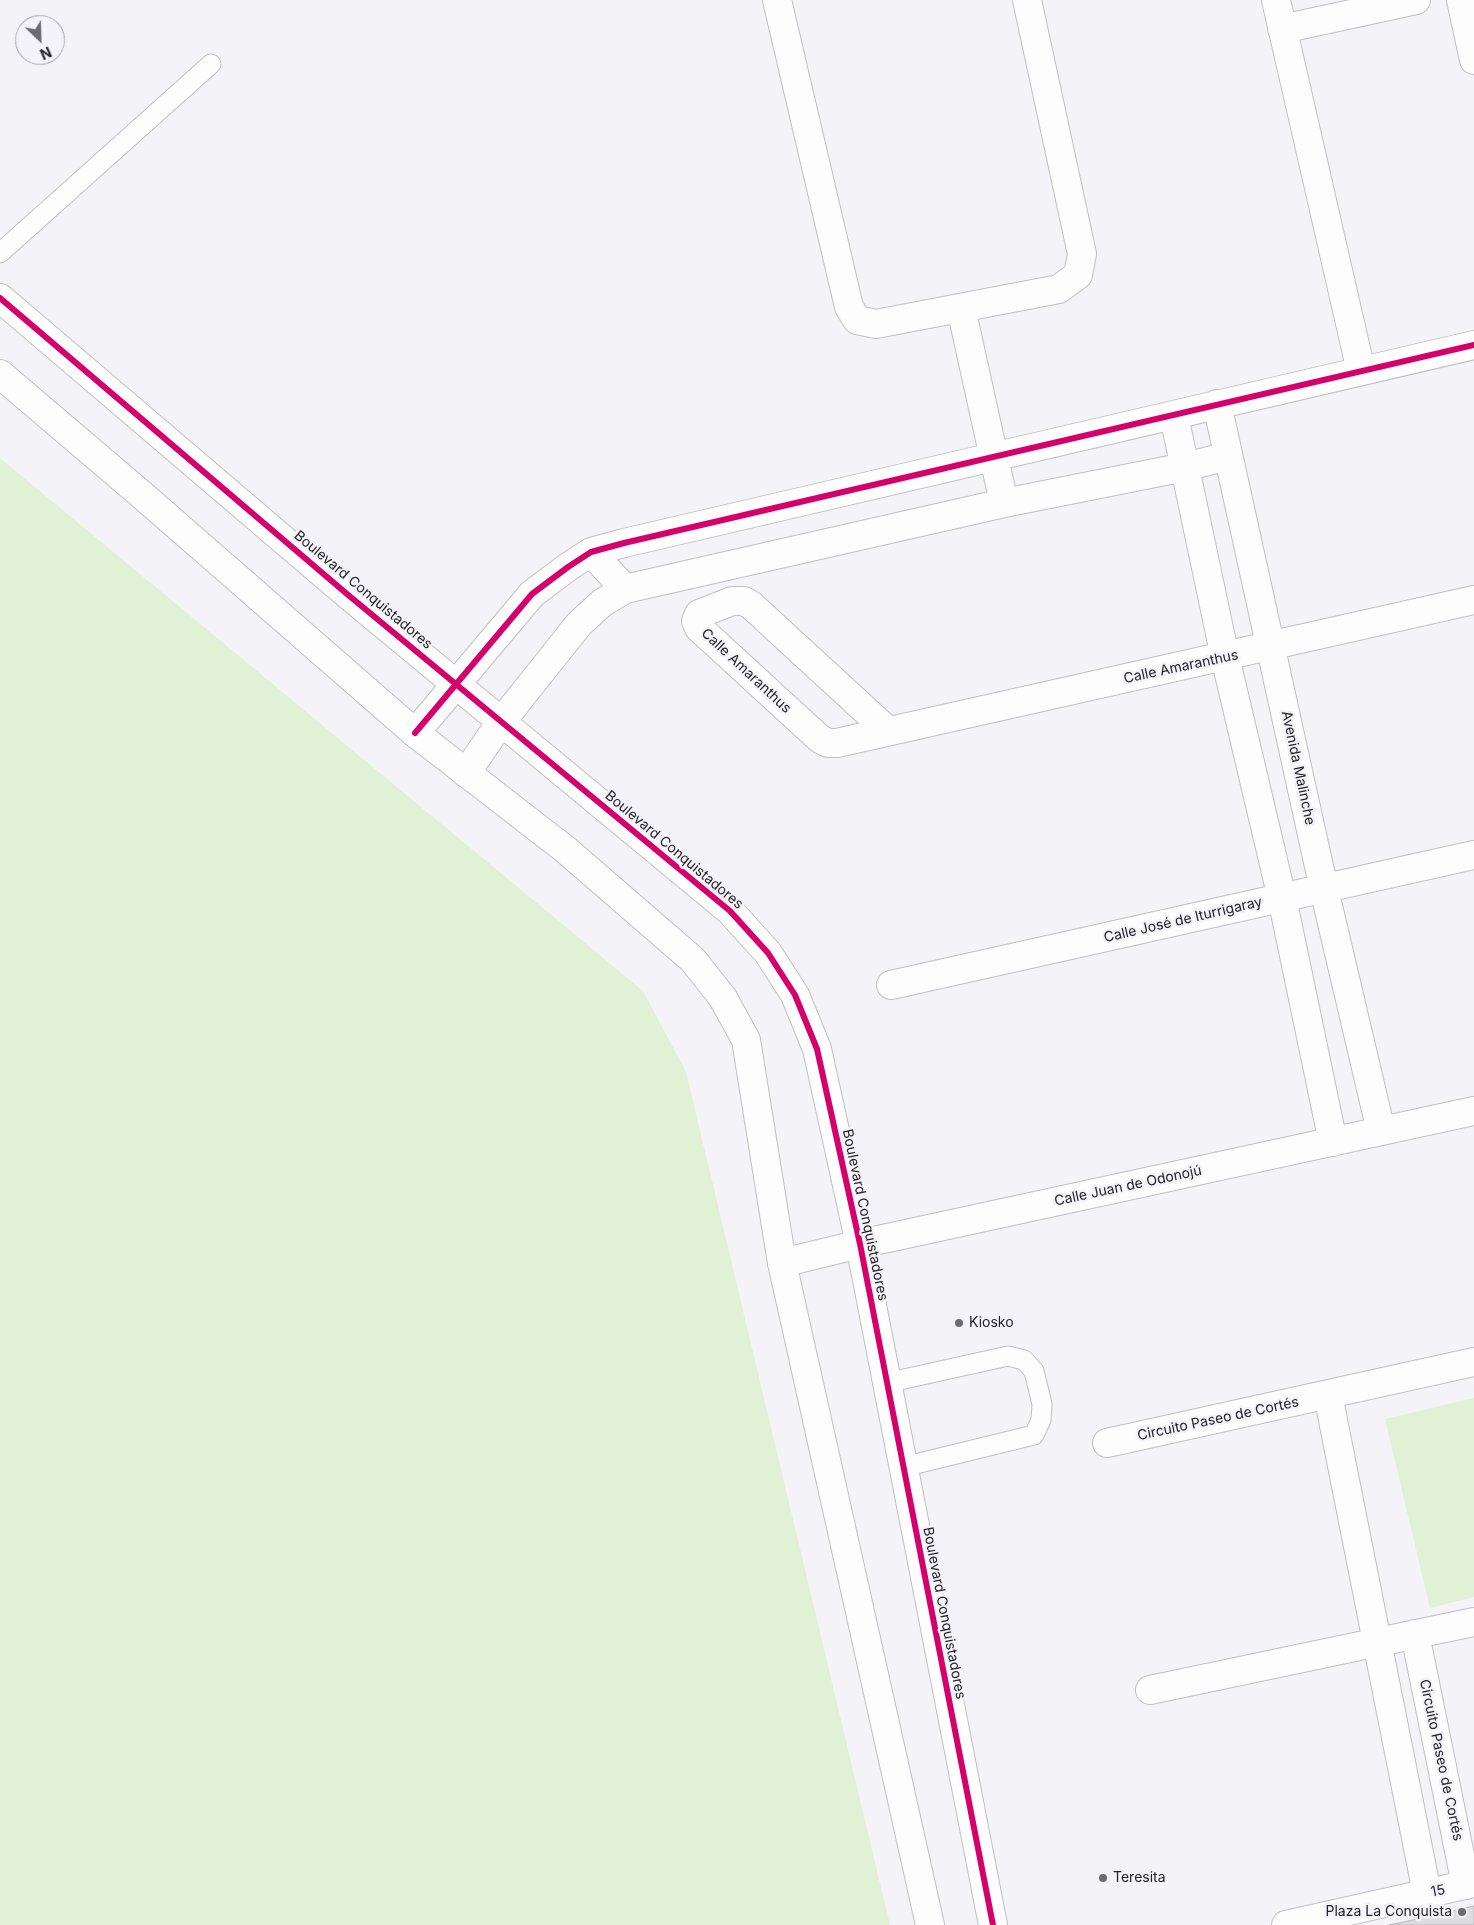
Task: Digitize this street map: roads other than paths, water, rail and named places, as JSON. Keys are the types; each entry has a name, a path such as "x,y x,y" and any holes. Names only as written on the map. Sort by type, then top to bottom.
{"street":[{"path":"777,0 849,307 857,320 876,324 1059,289 1078,276 1082,254 1027,0"},
{"path":"1276,0 1360,371"},
{"path":"1282,29 1416,0"},
{"path":"1461,0 1474,60"},
{"name":"Boulevard Conquistadores","path":"0,298 347,594 730,911 768,953 795,994 817,1049 860,1244 902,1468 993,1925"},
{"path":"962,308 1004,503"},
{"path":"415,733 532,594 591,552 1474,345"},
{"path":"0,374 150,501 415,733 566,850 693,960 723,998 746,1040 782,1263 930,1925"},
{"name":"Avenida Malinche","path":"1217,404 1272,646 1324,889 1381,1131"},
{"path":"1174,416 1225,657 1282,898 1333,1142"},
{"path":"466,773 501,722 579,624 602,603 624,589 1004,503 1185,467 1228,456"},
{"path":"591,552 624,589"},
{"name":"Calle Amaranthus","path":"888,731 751,605 744,601 732,601 699,614 696,621 699,628 820,739 828,743 837,744 1474,600"},
{"name":"Calle José de Iturrigaray","path":"891,985 1474,855"},
{"name":"Calle Juan de Odonojú","path":"782,1263 860,1244 1474,1111"},
{"name":"Circuito Paseo de Cortés","path":"1107,1443 1474,1362"},
{"path":"1328,1395 1427,1893"},
{"path":"1150,1690 1474,1622"},
{"name":"Circuito Paseo de Cortés","path":"1415,1634 1470,1884"},
{"name":"15","path":"1286,1925 1336,1919 1427,1893 1470,1884"}],"lane":[{"path":"0,253 211,64"},
{"path":"886,1383 1008,1356 1024,1360 1034,1371 1042,1404 1041,1420 1034,1435 902,1468"}],"place":[{"name":"Kiosko","path":"959,1323"},
{"name":"Teresita","path":"1103,1878"},
{"name":"Plaza La Conquista","path":"1462,1912"}]}
